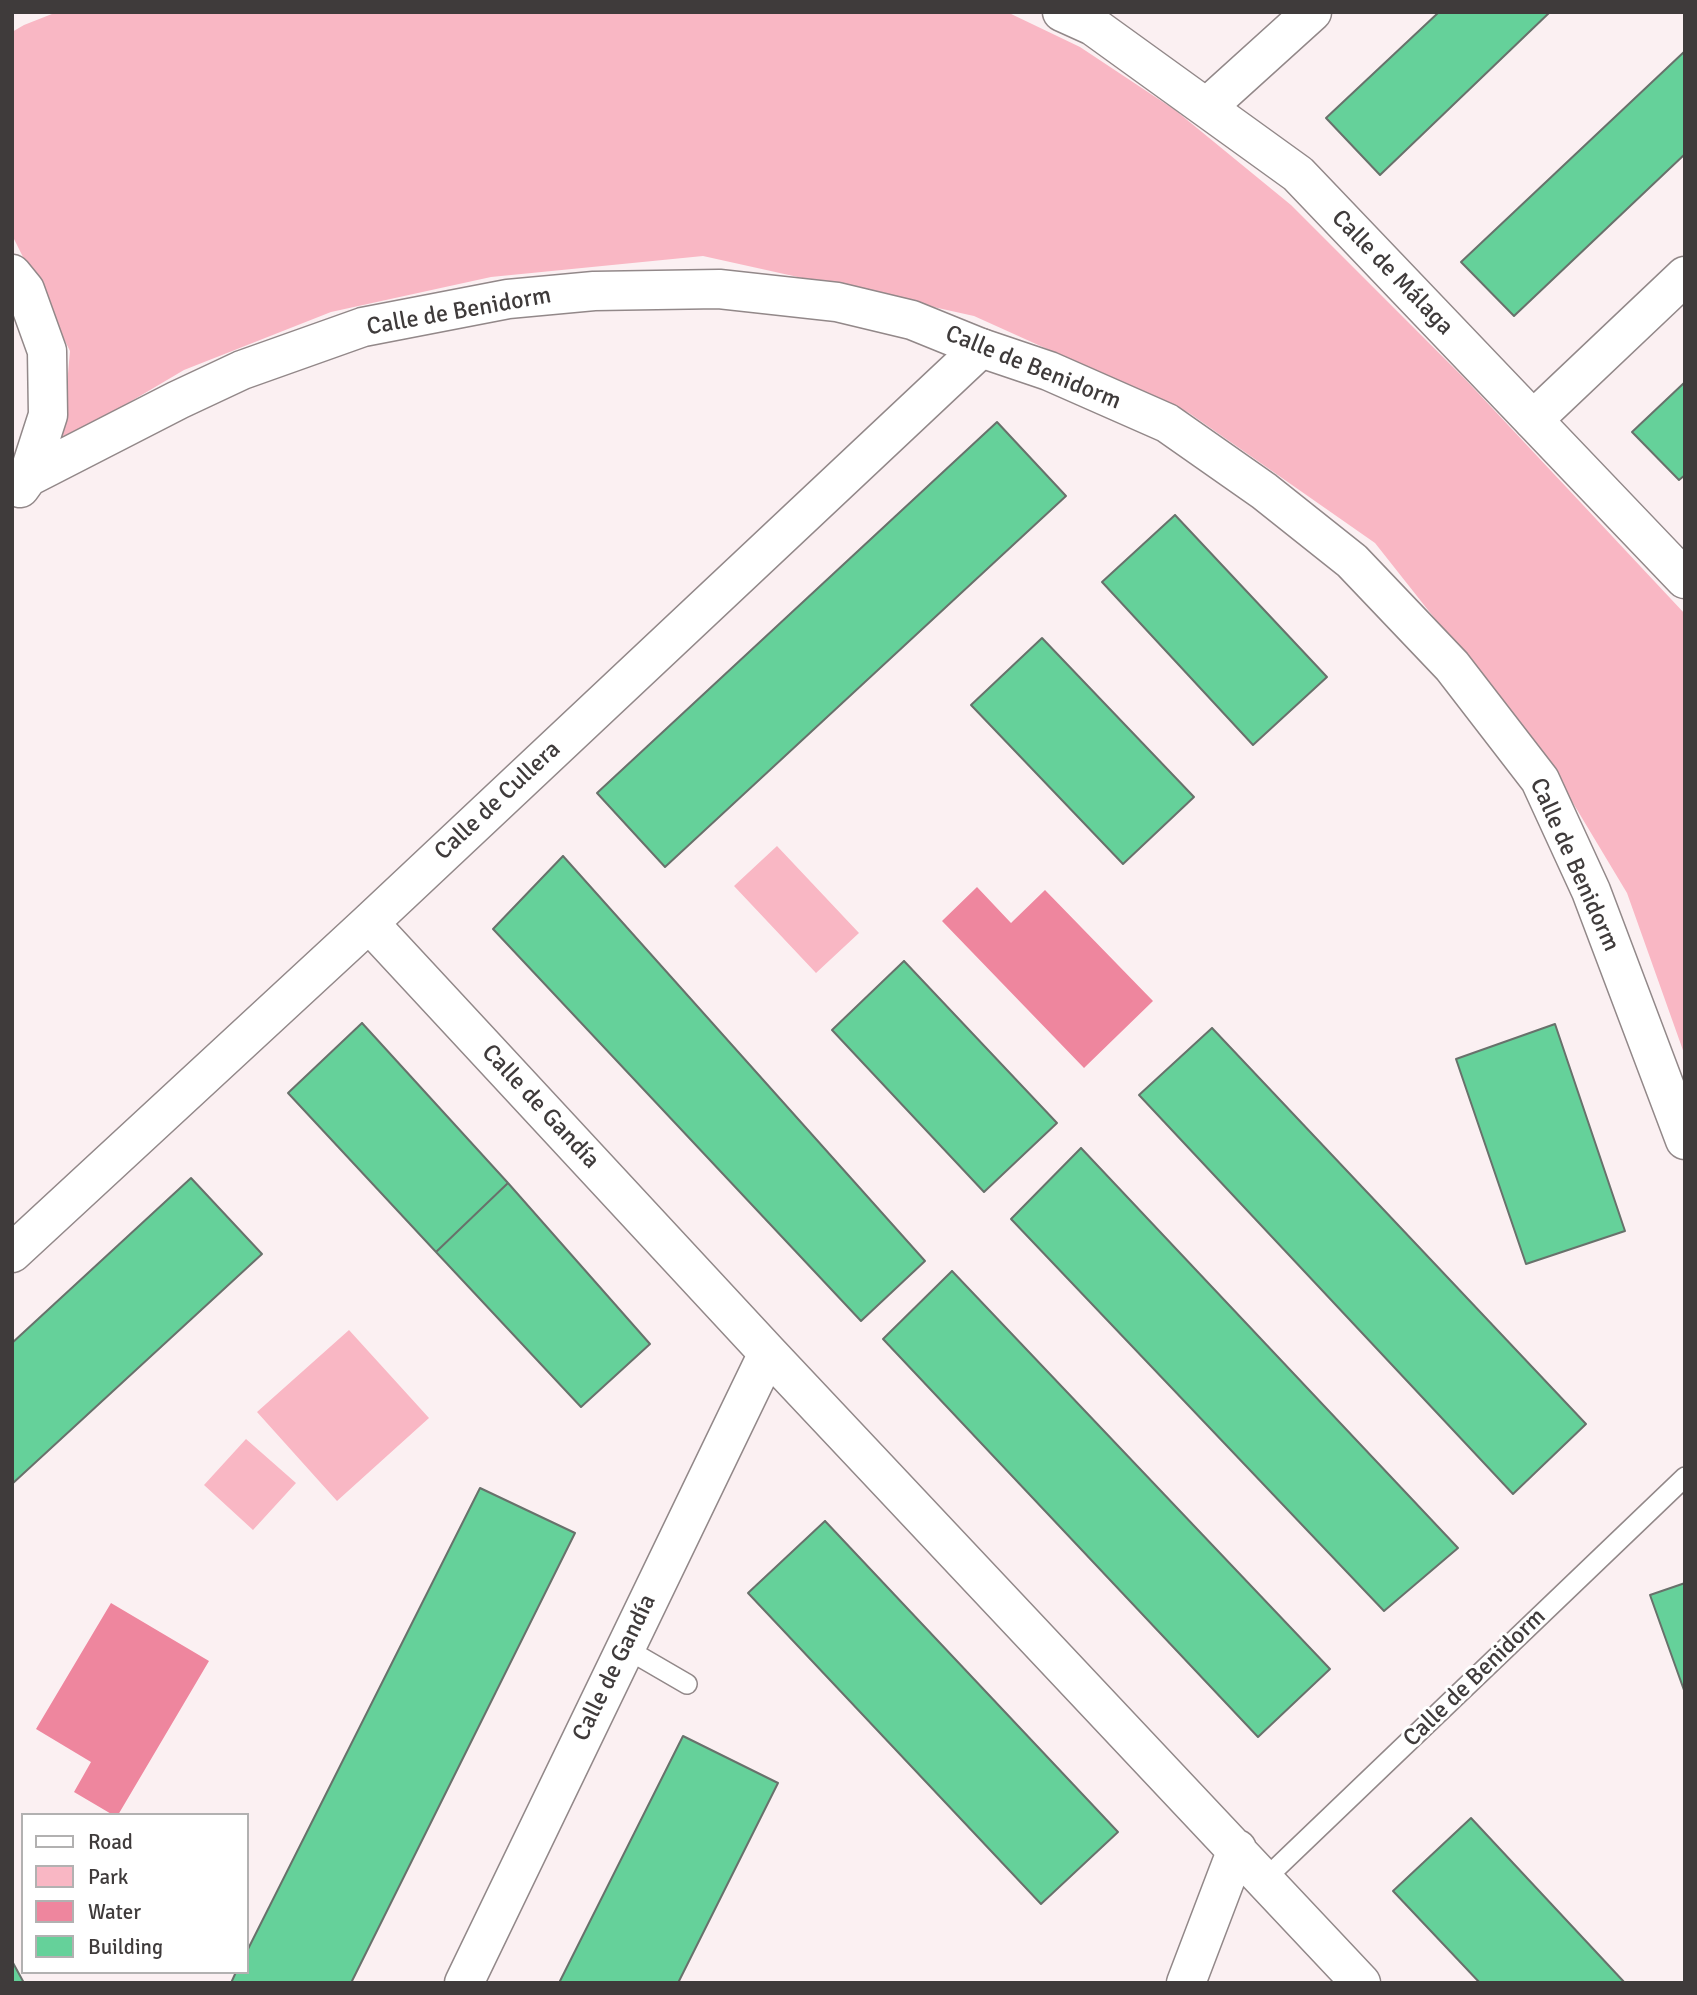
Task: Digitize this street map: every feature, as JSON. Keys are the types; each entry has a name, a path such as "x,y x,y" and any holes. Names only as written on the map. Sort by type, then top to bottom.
{"street":[{"name":"Calle de Málaga","path":"1062,12 1093,26 1298,174 1685,579"},
{"path":"1208,107 1312,12"},
{"path":"12,274 25,290 47,351 48,415 20,487"},
{"path":"1533,420 1685,276"},
{"name":"Calle de Benidorm","path":"20,487 178,400 242,370 363,327 508,299 594,291 719,289 838,302 912,320 1049,372 1167,423 1264,491 1352,561 1452,666 1540,780 1591,891 1685,1140"},
{"name":"Calle de Cullera","path":"12,1253 369,923 981,348"},
{"name":"Calle de Gandía","path":"369,923 768,1353 1361,1983"},
{"name":"Calle de Gandía","path":"464,1983 768,1353"},
{"path":"1186,1983 1237,1849"}],"lane":[{"name":"Calle de Benidorm","path":"1265,1879 1685,1477"},
{"path":"625,1648 687,1684"}],"green space":[{"path":"57,12 1007,12 1080,47 1175,110 1291,205 1465,379 1685,614 1685,1056 1627,893 1549,763 1375,543 1189,413 974,316 703,256 491,277 331,312 184,370 62,442 70,351 12,235 12,32"},
{"path":"777,846 859,933 816,973 734,886"},
{"path":"349,1330 429,1418 337,1501 257,1412"},
{"path":"246,1439 296,1483 253,1530 204,1485"}],"water":[{"path":"977,887 1011,923 1045,890 1153,1001 1084,1068 942,921"},
{"path":"111,1603 209,1661 119,1813 110,1813 74,1792 91,1762 36,1729"}],"building":[{"path":"1439,12 1550,12 1380,175 1326,118"},
{"path":"1685,51 1685,154 1514,316 1461,262"},
{"path":"1685,382 1685,475 1679,480 1632,432"},
{"path":"997,422 1066,496 665,867 597,793"},
{"path":"1175,515 1327,677 1253,745 1102,582"},
{"path":"1042,638 1194,797 1123,864 971,705"},
{"path":"563,856 925,1261 861,1321 493,929"},
{"path":"904,961 1057,1123 984,1192 832,1030"},
{"path":"362,1023 508,1183 436,1252 288,1093"},
{"path":"1555,1024 1625,1231 1526,1264 1456,1059"},
{"path":"1212,1028 1586,1424 1513,1494 1139,1095"},
{"path":"1081,1148 1458,1548 1384,1611 1011,1219"},
{"path":"191,1178 262,1254 12,1484 12,1343"},
{"path":"508,1183 650,1344 581,1407 436,1252"},
{"path":"952,1271 1330,1669 1258,1737 883,1339"},
{"path":"480,1488 575,1533 351,1983 231,1983 235,1974 248,1974 248,1949"},
{"path":"825,1521 1118,1832 1041,1904 748,1593"},
{"path":"1685,1583 1685,1693 1650,1595"},
{"path":"683,1736 778,1783 678,1983 559,1983"},
{"path":"1471,1818 1625,1983 1480,1983 1393,1891"},
{"path":"12,1961 24,1983 12,1983"}]}
